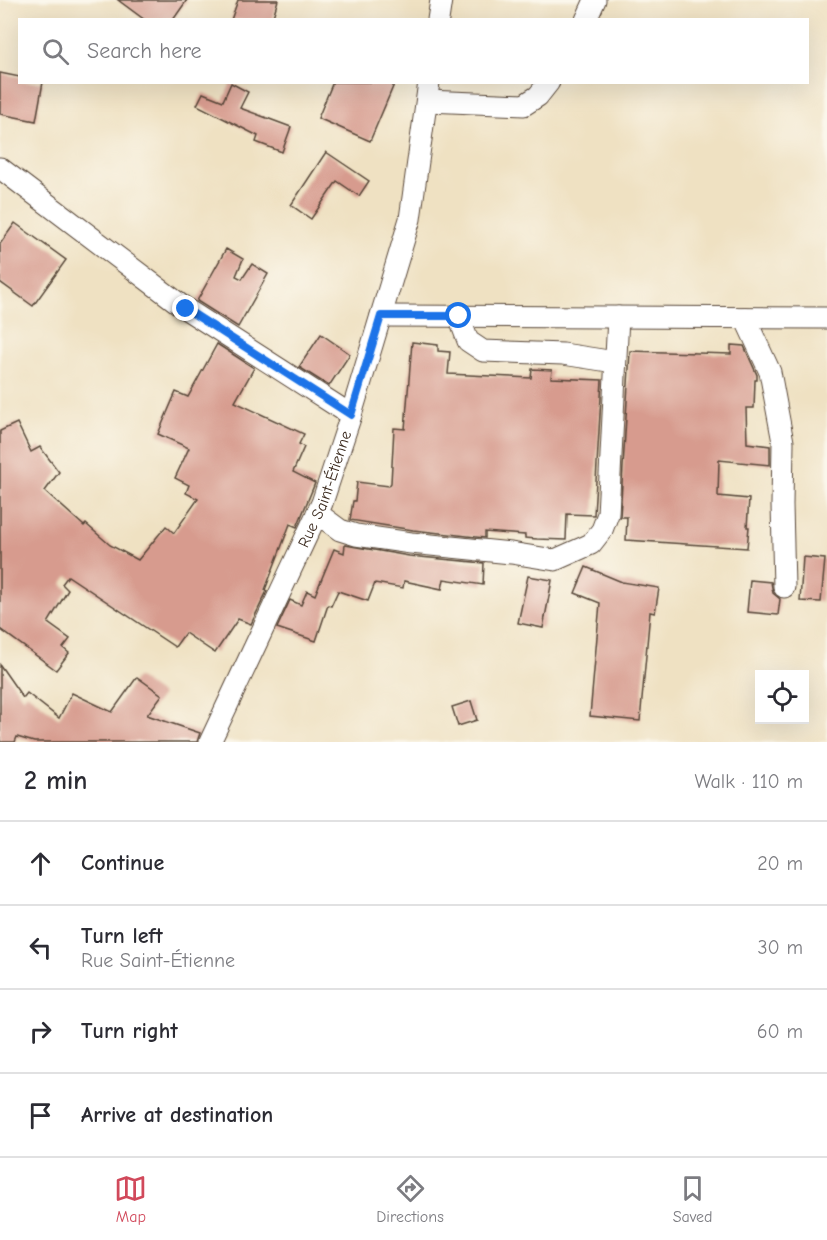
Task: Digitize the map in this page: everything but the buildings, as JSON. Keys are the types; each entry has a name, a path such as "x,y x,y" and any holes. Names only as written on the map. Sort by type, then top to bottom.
{"street":[{"path":"438,18 441,0"},
{"path":"587,18 595,0"},
{"path":"428,92 524,105 538,96 547,84"},
{"name":"Rue Saint-Étienne","path":"210,742 317,513 351,415 410,219 428,92"},
{"path":"0,168 186,309 351,415"},
{"path":"381,316 827,318"},
{"path":"459,316 468,340 483,351 563,354 615,362"},
{"path":"317,513 340,530 356,535 555,560 591,544 602,530 608,514 618,317"},
{"path":"745,318 770,372 783,442 783,587"}],"route":[{"path":"186,309 351,415 381,316 459,316"}]}
